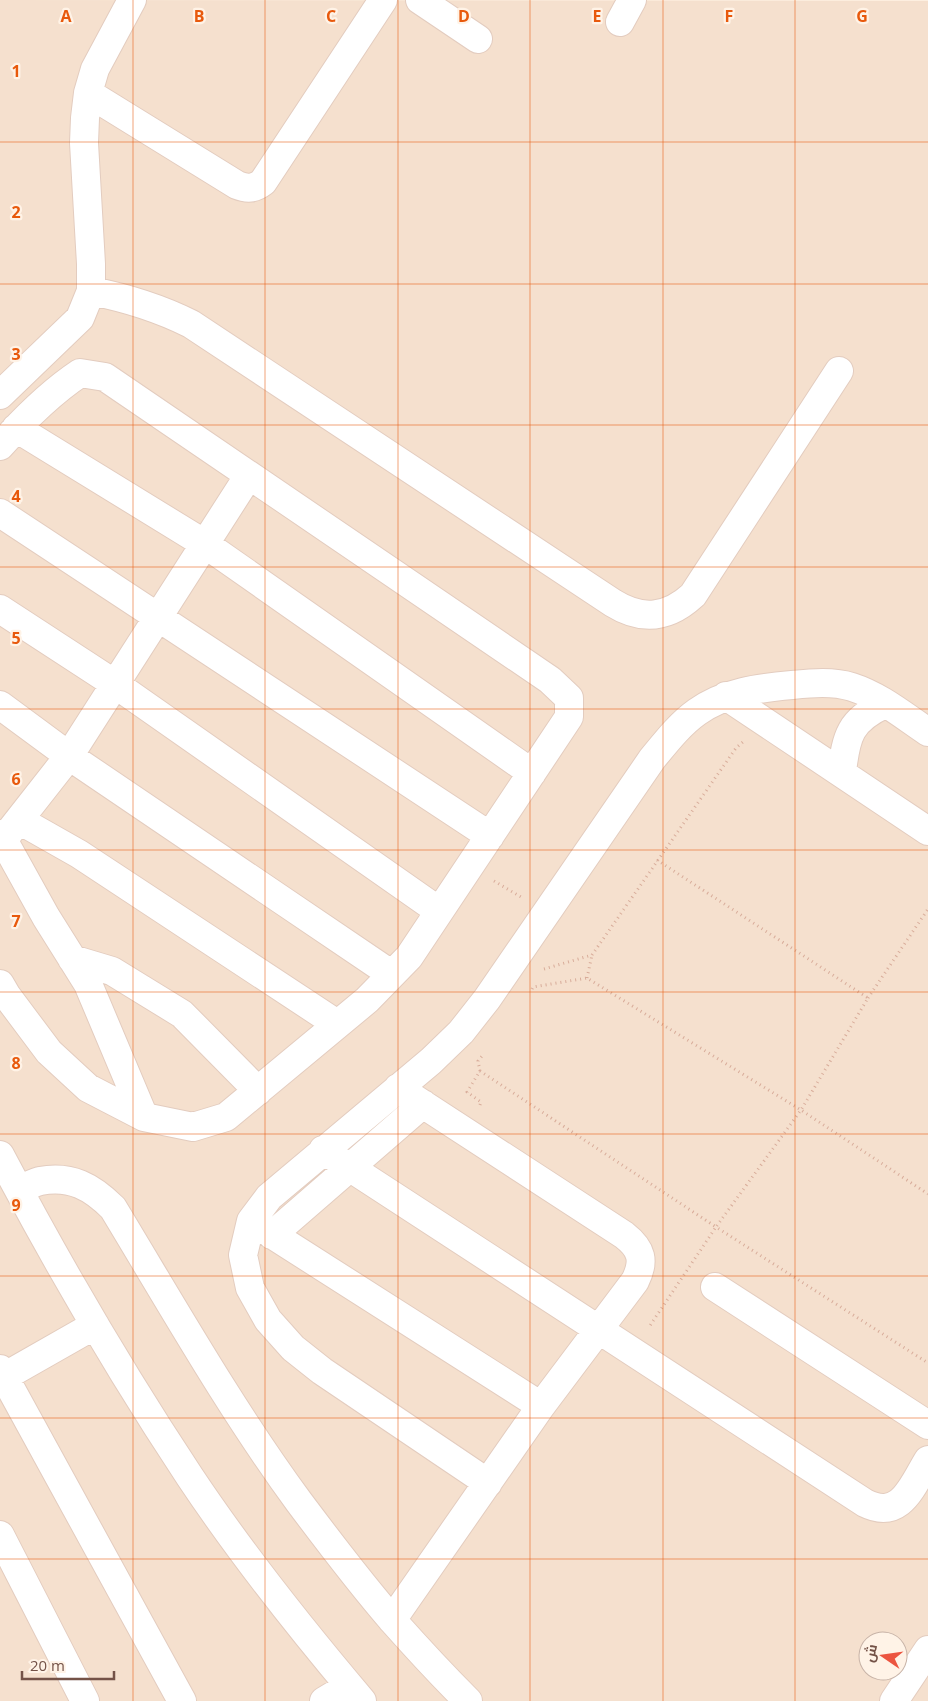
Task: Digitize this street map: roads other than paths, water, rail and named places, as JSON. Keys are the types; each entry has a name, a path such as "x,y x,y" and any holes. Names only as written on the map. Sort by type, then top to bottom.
{"lane":[{"path":"0,395 80,318 91,291 84,143 88,93 95,69 132,0"},
{"path":"88,93 237,185 250,188 257,186 262,182 384,0"},
{"path":"420,0 478,39"},
{"path":"91,291 143,303 191,324 613,603 624,610 637,614 651,615 664,613 680,606 693,595 838,371"},
{"path":"0,984 49,1052 88,1088 144,1117 194,1127 226,1117 367,1000 409,957 439,911 490,836 532,773 569,717 569,698 550,680 105,377 80,373 62,384 8,437 205,544 532,773"},
{"path":"6,834 69,756 249,475"},
{"path":"0,513 490,836"},
{"path":"0,610 115,684 439,911"},
{"path":"262,1228 269,1198 323,1150 431,1061 461,1032 513,962 652,758 698,712 726,696 759,688 833,683 850,686 866,692 928,732"},
{"path":"726,696 928,831"},
{"path":"842,772 848,736 858,722 870,711 885,704"},
{"path":"0,705 69,756 392,974"},
{"path":"6,834 46,917 88,984 144,1117"},
{"path":"6,834 79,854 337,1024"},
{"path":"72,959 112,971 182,1014 258,1091"},
{"path":"392,1620 541,1406 599,1330 641,1270 641,1256 635,1244 624,1235 398,1088"},
{"path":"423,1104 349,1168 262,1228 243,1254 250,1288 268,1320 293,1348 322,1371 488,1483"},
{"path":"323,1150 870,1506 887,1509 920,1491 928,1460"},
{"path":"0,1155 18,1190 141,1403 242,1551 297,1623 356,1693 324,1701"},
{"path":"18,1190 39,1181 60,1180 80,1184 99,1194 114,1208 203,1357 257,1442 304,1508 392,1620 468,1701"},
{"path":"262,1228 541,1406"},
{"path":"715,1287 928,1426"},
{"path":"95,1325 1,1375 182,1701"},
{"path":"0,1535 85,1701"},
{"path":"894,1701 928,1650"}]}
